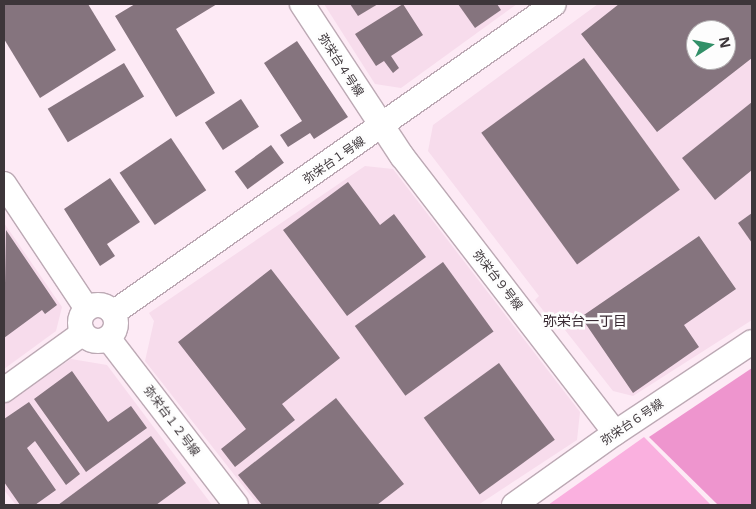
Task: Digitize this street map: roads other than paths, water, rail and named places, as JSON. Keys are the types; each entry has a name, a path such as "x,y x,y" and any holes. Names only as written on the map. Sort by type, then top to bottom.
{"street":[{"name":"弥栄台４号線","path":"302,4 382,126"},
{"name":"弥栄台１号線","path":"113,313 554,4"},
{"name":"弥栄台９号線","path":"382,126 615,433"},
{"path":"4,184 87,309"},
{"path":"100,305 113,313 115,326 108,338 94,340 83,333 80,320 87,309 100,305"},
{"path":"4,390 83,333"},
{"name":"弥栄台１２号線","path":"108,338 236,505"},
{"name":"弥栄台６号線","path":"514,505 615,433 752,342"}],"district":[{"name":"弥栄台一丁目","path":"585,321"}]}
